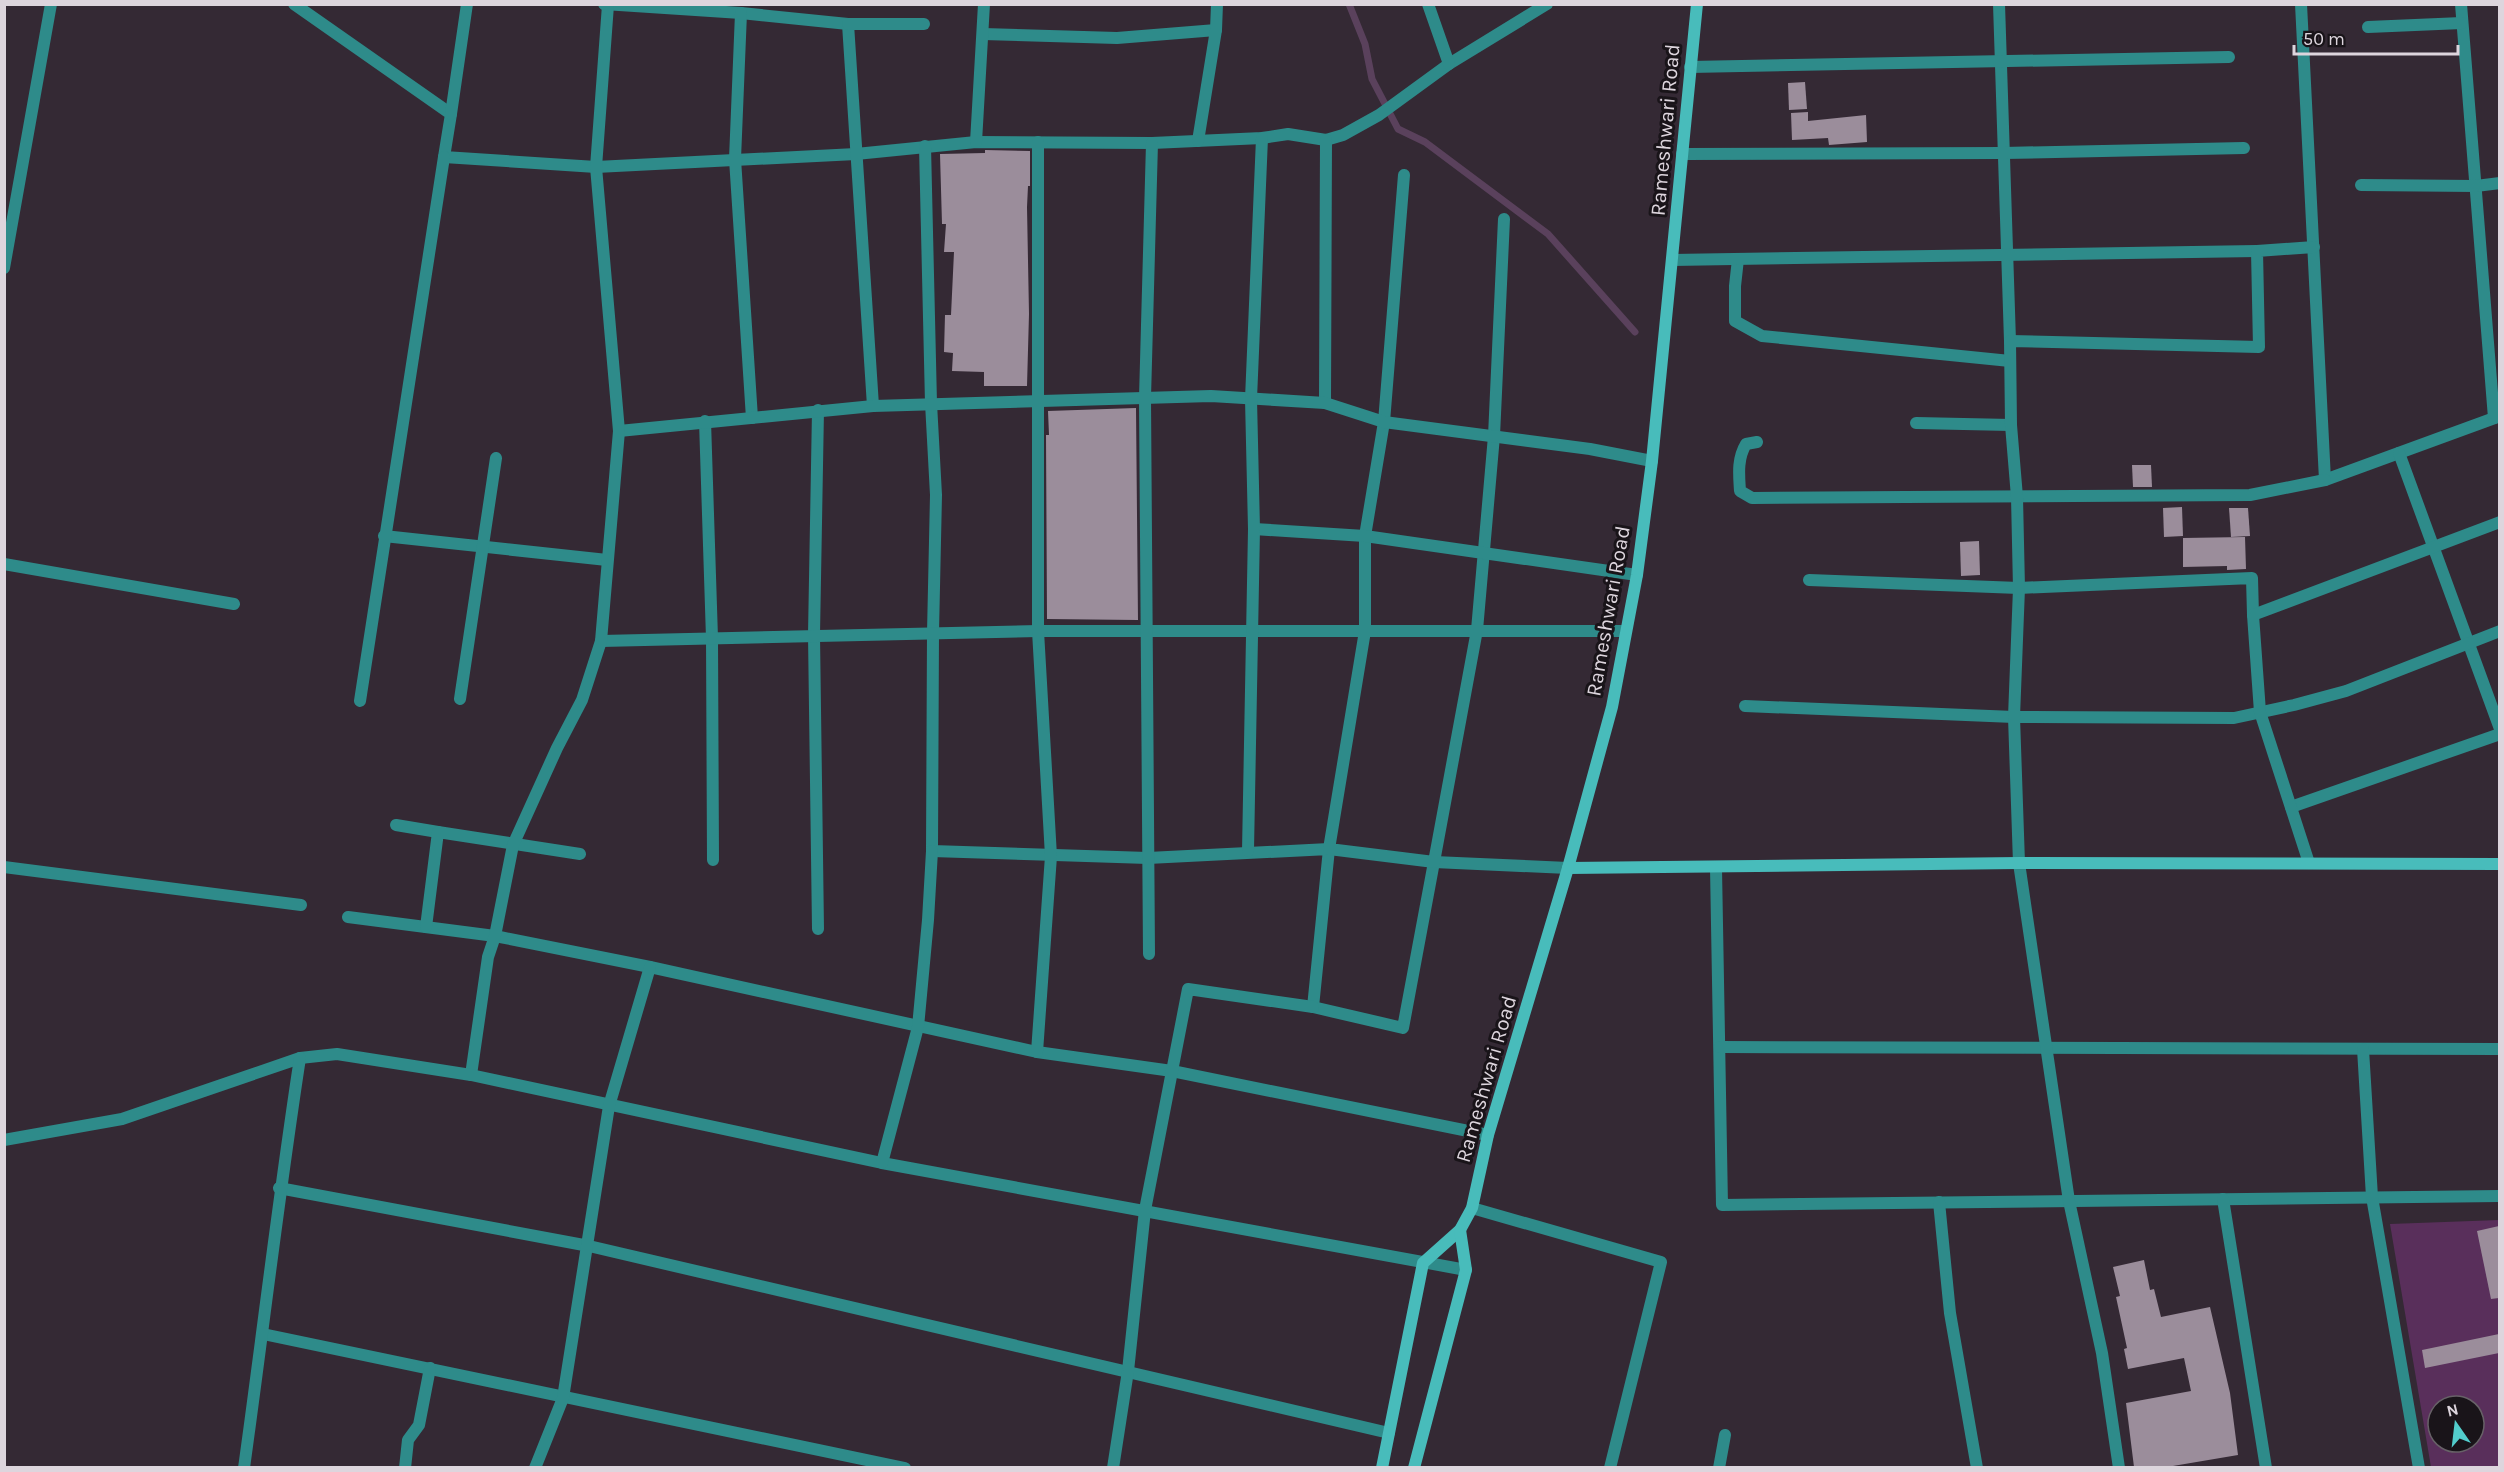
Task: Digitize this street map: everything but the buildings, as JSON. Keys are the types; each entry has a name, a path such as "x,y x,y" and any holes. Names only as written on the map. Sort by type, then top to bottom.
{"main road":[{"name":"Rameshwari Road","path":"1423,1263 1460,1230 1472,1208 1488,1135 1568,868 1612,707 1637,575 1652,461 1697,4"},
{"path":"1568,868 2019,863 2499,864"},
{"path":"1414,1467 1466,1270 1460,1230"},
{"path":"1382,1467 1423,1263"}],"street":[{"path":"4,268 51,4"},
{"path":"294,4 451,114"},
{"path":"360,701 467,4"},
{"path":"604,4 741,13 848,24 924,24"},
{"path":"976,142 984,4"},
{"path":"1198,141 1216,30 1217,4"},
{"path":"1428,4 1449,64"},
{"path":"444,157 596,167 856,154 976,142 1152,143 1262,138 1288,134 1326,140 1343,135 1379,115 1449,64 1547,4"},
{"path":"1999,4 1999,61 2008,254 2011,425 2017,497 2019,588 2014,717 2019,863 2069,1201 2102,1353 2120,1467"},
{"path":"2301,4 2325,480"},
{"path":"1757,442 1746,444 1740,453 1740,491 1752,498 2250,495 2325,480 2497,417 2475,186 2461,4"},
{"path":"471,1075 488,957 495,936 513,845 557,748 582,700 601,640 620,431 596,167 608,5"},
{"path":"741,13 735,159 752,418"},
{"path":"2368,27 2462,23"},
{"path":"848,24 873,406"},
{"path":"983,34 1117,38 1216,30"},
{"path":"1690,67 2229,57"},
{"path":"1248,851 1254,529 1251,399 1262,138"},
{"path":"1325,403 1326,140"},
{"path":"1037,1052 1051,856 1038,631 1038,142"},
{"path":"1149,954 1145,398 1152,143"},
{"path":"882,1163 918,1027 932,851 936,495 931,404 925,146"},
{"path":"1682,154 2004,153 2244,148"},
{"path":"1313,1007 1329,849 1365,631 1365,536 1384,422 1404,175"},
{"path":"2361,185 2475,186 2499,183"},
{"path":"1113,1467 1126,1371 1128,1371 1145,1210 1188,989 1313,1007 1403,1028 1477,630 1494,436 1503,219"},
{"path":"1672,260 2257,250 2314,247"},
{"path":"2010,341 2259,347 2257,250"},
{"path":"1738,259 1735,321 1762,336 2010,361"},
{"path":"620,431 873,406 1211,396 1325,403 1384,422 1590,448 1652,461"},
{"path":"818,411 813,635 818,929"},
{"path":"705,422 712,638 713,860"},
{"path":"1916,423 2011,425"},
{"path":"2399,453 2499,729"},
{"path":"460,699 496,458"},
{"path":"2253,615 2434,549 2499,522"},
{"path":"1254,529 1365,536 1637,575"},
{"path":"384,536 607,560"},
{"path":"4,564 234,604"},
{"path":"1809,580 2019,588 2252,578 2260,712 2309,863"},
{"path":"601,640 1148,630 1625,631"},
{"path":"1745,706 2014,717 2234,718 2346,691 2499,631"},
{"path":"2291,807 2499,734"},
{"path":"396,825 580,854"},
{"path":"426,927 438,832"},
{"path":"932,851 1148,858 1248,851 1329,849 1434,862 1568,868"},
{"path":"4,867 301,905"},
{"path":"1716,868 1722,1205 2499,1196"},
{"path":"348,917 495,936 650,967 1037,1052 1172,1071 1488,1135"},
{"path":"535,1467 563,1398 589,1246 609,1106 650,967"},
{"path":"1720,1047 2499,1049"},
{"path":"2363,1049 2372,1197 2419,1467"},
{"path":"4,1140 123,1119 300,1058 337,1054 471,1075 882,1163 1466,1270"},
{"path":"244,1467 263,1334 279,1188 300,1058"},
{"path":"279,1188 589,1246 1389,1433"},
{"path":"2223,1199 2266,1467"},
{"path":"1940,1202 1950,1313 1977,1467"},
{"path":"1472,1208 1661,1262 1610,1467"},
{"path":"263,1334 563,1398 905,1467"},
{"path":"405,1467 408,1440 419,1425 430,1368"},
{"path":"1719,1467 1725,1435"}],"shaded area":[{"path":"2499,1220 2499,1467 2431,1467 2429,1454 2486,1454 2486,1394 2426,1394 2426,1437 2390,1224"}],"waterway":[{"path":"1349,4 1365,44 1372,79 1398,129 1425,142 1548,234 1635,332"}]}
